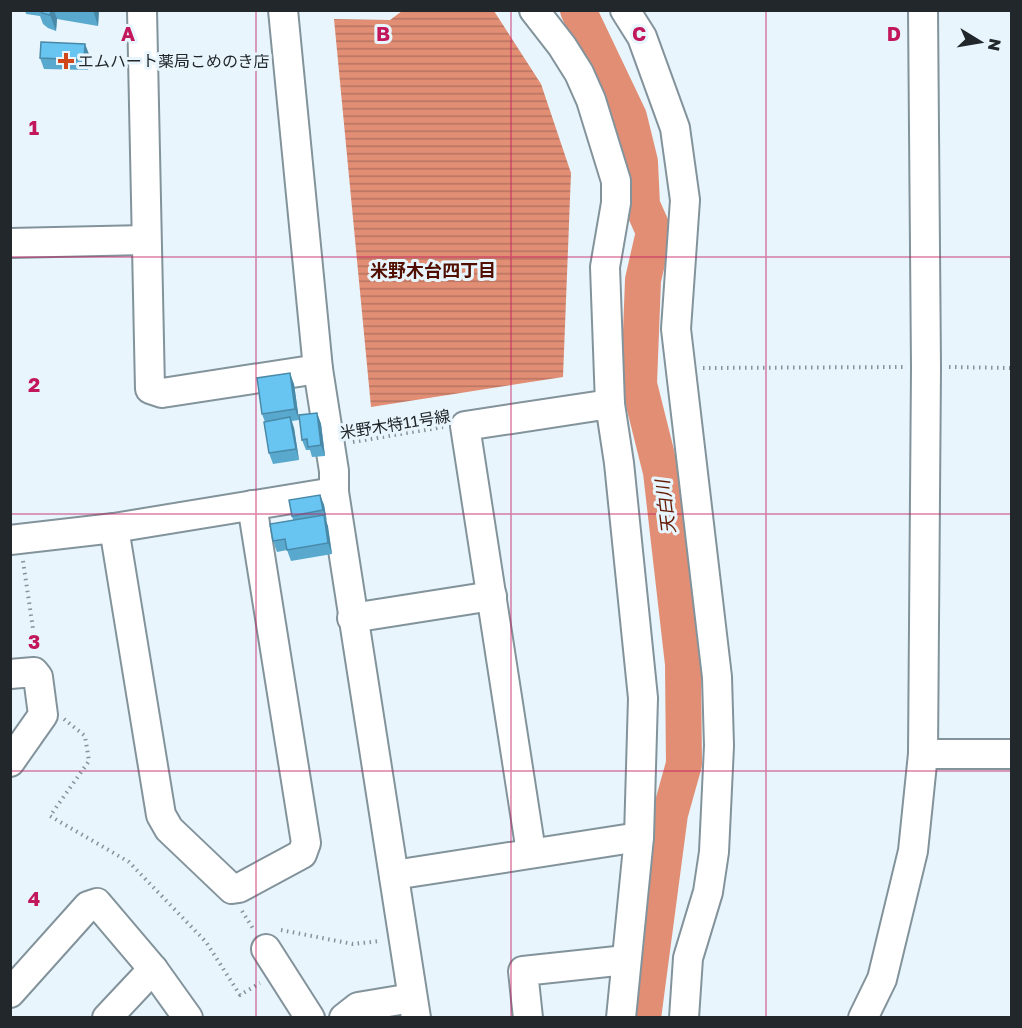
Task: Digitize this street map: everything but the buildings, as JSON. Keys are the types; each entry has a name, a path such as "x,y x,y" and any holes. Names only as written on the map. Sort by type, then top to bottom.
{"street":[{"path":"142,10 150,389 162,393 318,369"},
{"path":"283,10 318,369 334,471 334,492 414,1008 358,1007 345,1017"},
{"path":"534,10 562,46 579,73 591,100 616,182 616,203 605,267 610,404 619,463 644,698 639,837 621,1017"},
{"path":"625,10 640,24 675,128 685,200 676,329 717,677 719,746 714,852 708,892 688,958 684,1017"},
{"path":"862,1017 882,979 913,851 922,754 926,367 923,10"},
{"path":"10,243 146,240"},
{"path":"531,852 465,426 610,404"},
{"path":"15,540 114,528 334,492"},
{"path":"114,528 161,815 169,829 223,884 232,889 239,888 302,854 306,843 252,505"},
{"path":"352,618 492,596"},
{"path":"10,762 43,715 24,675"},
{"path":"922,754 1011,754"},
{"path":"394,875 639,837"},
{"path":"10,993 88,906 98,903 153,969 188,1017"},
{"path":"272,959 310,1017"},
{"path":"528,1017 523,972 626,960"},
{"path":"107,1017 153,969"}],"path":[{"path":"681,368 1011,368"},
{"name":"米野木特11号線","path":"329,446 455,425 465,426"},
{"path":"15,540 38,658 24,675"},
{"path":"43,715 59,715 86,736 89,761 50,816 129,862 206,942 240,995 276,953 280,930 353,944 403,940"},
{"path":"232,889 236,901 272,959"}],"shaded area":[{"path":"402,11 494,11 541,84 571,173 563,377 371,407 334,19 390,20"}],"waterway":[{"name":"天白川","path":"578,10 629,117 640,162 642,205 654,232 643,280 639,384 661,472 683,664 684,764 670,814 643,1018"}],"place":[{"name":"エムハート薬局こめのき店","path":"66,61"}],"district":[{"name":"米野木台四丁目","path":"433,270"}]}
